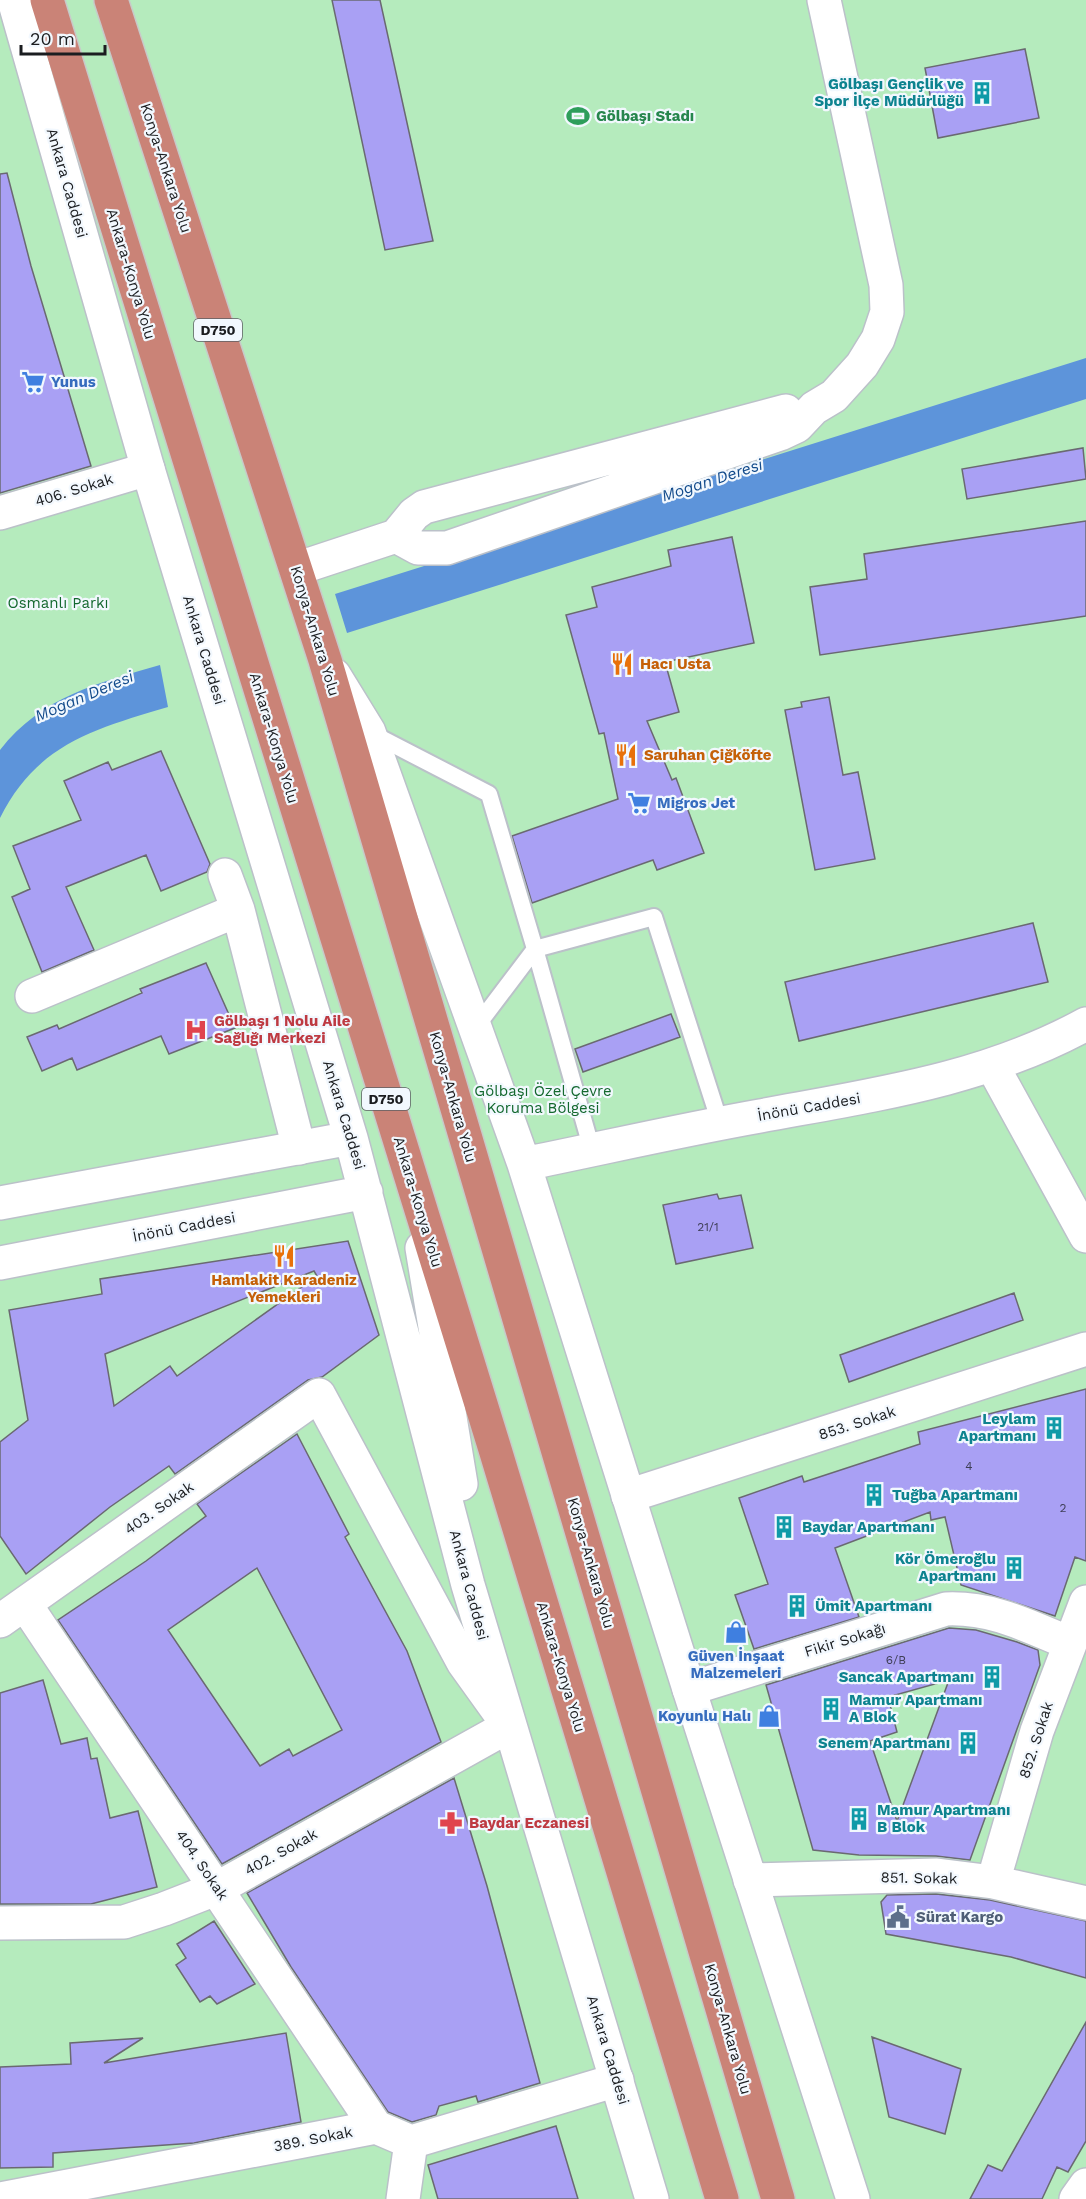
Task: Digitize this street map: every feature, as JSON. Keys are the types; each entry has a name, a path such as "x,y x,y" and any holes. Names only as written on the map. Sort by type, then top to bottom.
{"highway":[{"name":"Ankara-Konya Yolu","path":"46,0 722,2199"},
{"name":"Konya-Ankara Yolu","path":"111,0 325,660 778,2199"},
{"name":"D750","path":"120,0 129,55"}],"street":[{"name":"Ankara Caddesi","path":"14,0 14,43 148,469 351,1138 491,1664 652,2199"},
{"path":"396,536 418,548 447,548 780,434 796,426 814,408 834,396 862,365 879,339 887,312 886,285 824,0"},
{"path":"296,568 396,536 414,514 424,507 782,412 814,408"},
{"name":"406. Sokak","path":"0,513 148,469"},
{"path":"325,660 369,732 524,1164 688,1689 853,2199"},
{"path":"225,875 238,910 299,1148"},
{"path":"32,996 238,910"},
{"name":"İnönü Caddesi","path":"524,1164 720,1123 900,1090 993,1067 1086,1024"},
{"path":"993,1067 1086,1236"},
{"path":"0,1203 351,1138"},
{"path":"410,1178 491,1664"},
{"name":"İnönü Caddesi","path":"1,1254 366,1192"},
{"name":"853. Sokak","path":"628,1496 1086,1349"},
{"name":"403. Sokak","path":"12,1613 318,1395 463,1662 509,1726"},
{"name":"852. Sokak","path":"993,1882 1037,1731 1086,1602"},
{"name":"Fikir Sokağı","path":"688,1689 946,1610 966,1608 993,1613 1069,1643"},
{"name":"404. Sokak","path":"12,1613 218,1888 376,2127"},
{"name":"402. Sokak","path":"0,1923 124,1922 218,1888 509,1726"},
{"name":"851. Sokak","path":"750,1880 937,1875 993,1882 1086,1903"},
{"path":"376,2127 411,2142 617,2080"},
{"name":"389. Sokak","path":"0,2199 376,2127"},
{"path":"403,2199 411,2142"},
{"path":"1076,2199 1086,2185"}],"lane":[{"path":"369,732 489,794 592,1150"},
{"path":"476,1027 535,949 654,917 720,1123"}],"green space":[{"name":"Gölbaşı Özel Çevre Koruma Bölgesi","path":"0,0 1086,0 1086,2199 0,2199"}],"water":[{"name":"Mogan Deresi","path":"1086,358 1086,399 347,633 335,594"},
{"name":"Mogan Deresi","path":"160,665 168,707 92,732 50,756 31,773 15,793 0,818 0,750 16,732 34,716 73,694 115,678"}],"building":[{"path":"332,0 380,0 433,241 385,250"},
{"name":"Gölbaşı Gençlik ve Spor İlçe Müdürlüğü","path":"1025,49 1039,118 938,138 925,68"},
{"name":"Yunus","path":"7,173 31,266 91,466 0,493 0,174"},
{"path":"1083,448 1086,479 967,499 962,469"},
{"path":"1086,521 1086,616 820,655 810,587 867,579 864,554"},
{"path":"732,537 754,643 665,662 679,712 647,721 672,780 676,778 704,853 657,870 653,860 532,903 512,836 618,799 604,733 599,734 566,615 597,607 592,587 671,566 668,550"},
{"path":"829,697 843,775 858,772 875,859 815,870 785,710 802,707 801,702"},
{"path":"161,751 210,864 207,872 161,891 146,855 66,887 94,950 42,972 12,897 30,889 13,846 81,820 64,781 108,762 112,770"},
{"path":"1033,923 1048,982 799,1041 785,982"},
{"path":"206,963 235,1028 169,1054 161,1036 77,1070 72,1058 42,1071 27,1037 57,1025 59,1029 142,993 140,989"},
{"path":"671,1014 680,1037 583,1072 575,1049"},
{"path":"717,1194 719,1199 741,1195 753,1248 676,1264 663,1205"},
{"path":"348,1241 379,1335 322,1377 308,1380 175,1474 169,1466 110,1507 26,1574 0,1536 0,1442 28,1420 9,1310 102,1294 100,1279","holes":["314,1271 317,1276 177,1376 170,1366 114,1406 105,1354"]},
{"path":"1014,1293 1023,1320 849,1382 840,1355"},
{"path":"1086,1389 1086,1561 1075,1557 1055,1616 961,1585 945,1517 931,1520 930,1512 835,1548 859,1617 754,1649 735,1595 768,1584 739,1498 802,1476 804,1482 920,1444 918,1432"},
{"path":"297,1434 349,1534 345,1537 407,1651 441,1742 222,1864 58,1620 146,1561 206,1516 197,1504","holes":["257,1568 342,1730 293,1756 289,1749 260,1766 168,1630"]},
{"path":"949,1628 976,1630 1038,1650 1040,1665 970,1860 936,1856 859,1855 813,1850 766,1685","holes":["949,1680 897,1821 870,1741 897,1732 888,1697"]},
{"path":"43,1680 61,1744 87,1738 91,1759 97,1758 110,1818 138,1811 157,1887 91,1904 0,1904 0,1693"},
{"path":"454,1778 487,1886 540,2083 478,2102 476,2096 439,2106 436,2115 412,2122 388,2112 291,1967 247,1893"},
{"path":"936,1894 990,1900 1086,1921 1086,1978 1011,1957 886,1934 881,1902 887,1895"},
{"path":"214,1921 255,1984 217,2004 210,1996 200,2002 176,1965 186,1958 177,1944"},
{"path":"1086,2022 1086,2141 1068,2172 1057,2167 1042,2199 970,2199 988,2165 1002,2171"},
{"path":"286,2033 301,2122 194,2143 53,2153 53,2167 0,2168 0,2067 71,2064 70,2043 143,2038 104,2063"},
{"path":"872,2037 961,2069 945,2134 889,2117"},
{"path":"556,2126 578,2199 438,2199 428,2165"}],"place":[{"name":"Gölbaşı Gençlik ve Spor İlçe Müdürlüğü","path":"982,93"},
{"name":"Gölbaşı Stadı","path":"578,116"},
{"name":"Yunus","path":"33,382"},
{"name":"Hacı Usta","path":"622,664"},
{"name":"Saruhan Çiğköfte","path":"626,755"},
{"name":"Migros Jet","path":"639,803"},
{"name":"Gölbaşı 1 Nolu Aile Sağlığı Merkezi","path":"196,1030"},
{"name":"Hamlakit Karadeniz Yemekleri","path":"284,1256"},
{"name":"Leylam Apartmanı","path":"1054,1428"},
{"name":"Tuğba Apartmanı","path":"874,1495"},
{"name":"Baydar Apartmanı","path":"784,1527"},
{"name":"Kör Ömeroğlu Apartmanı","path":"1014,1568"},
{"name":"Ümit Apartmanı","path":"797,1606"},
{"name":"Güven İnşaat Malzemeleri","path":"736,1632"},
{"name":"Sancak Apartmanı","path":"992,1677"},
{"name":"Mamur Apartmanı A Blok","path":"831,1709"},
{"name":"Koyunlu Halı","path":"769,1716"},
{"name":"Senem Apartmanı","path":"968,1743"},
{"name":"Mamur Apartmanı B Blok","path":"859,1819"},
{"name":"Baydar Eczanesi","path":"451,1823"},
{"name":"Sürat Kargo","path":"898,1917"}],"park label":[{"name":"Osmanlı Parkı","path":"58,603"}]}
